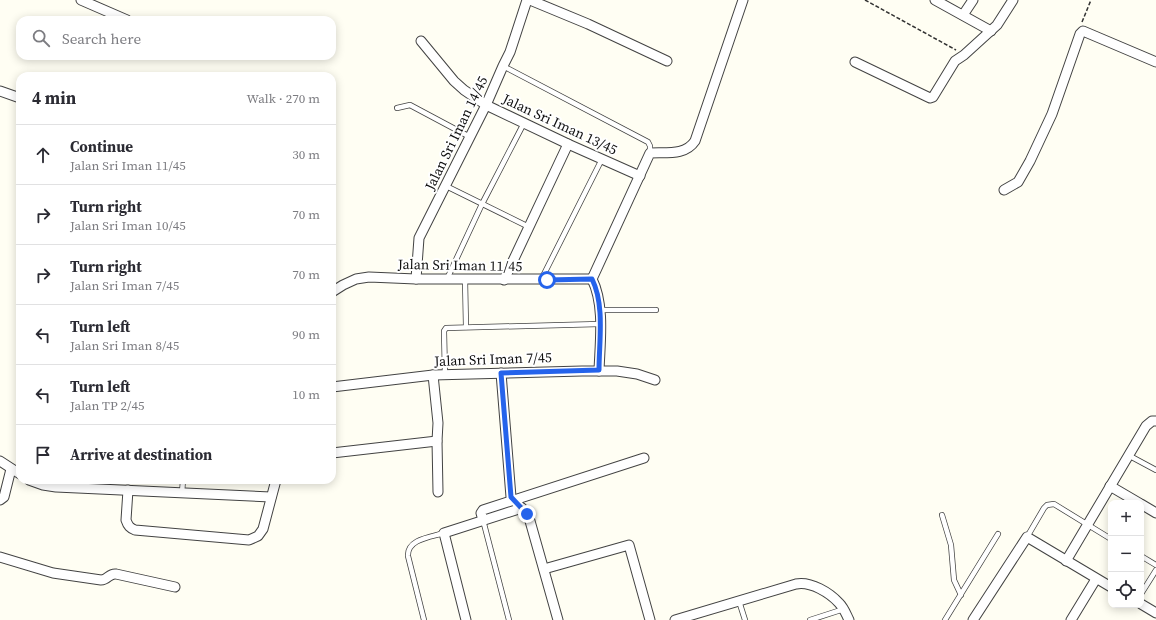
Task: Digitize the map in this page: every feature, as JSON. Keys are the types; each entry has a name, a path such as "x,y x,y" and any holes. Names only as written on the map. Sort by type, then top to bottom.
{"street":[{"path":"81,0 118,16"},
{"name":"Jalan Sri Iman 14/45","path":"416,279 419,238 486,105 510,52 527,0"},
{"path":"530,0 588,24 667,61"},
{"path":"599,370 600,310 598,295 592,279 650,153 682,152 688,149 695,141 743,0"},
{"path":"935,0 991,31"},
{"path":"963,16 973,0"},
{"path":"854,62 931,98 935,96 955,61 964,55 997,25 1013,0"},
{"path":"1004,190 1018,182 1030,162 1052,114 1071,56 1080,34 1083,31 1156,62"},
{"name":"Jalan Sri Iman 13/45","path":"421,41 454,81 486,105 640,176"},
{"path":"0,91 16,97"},
{"path":"504,280 568,144"},
{"name":"Jalan Sri Iman 11/45","path":"336,289 356,279 369,277 504,280 592,279"},
{"name":"Jalan Sri Iman 7/45","path":"336,387 433,375 599,370 637,374 655,380"},
{"path":"501,373 512,500 522,508 530,521 558,620"},
{"path":"433,375 438,423 436,441 438,492"},
{"path":"1066,561 1146,426 1152,421 1156,421"},
{"path":"336,453 436,441"},
{"path":"483,520 481,513 483,510 644,458"},
{"path":"0,461 16,472"},
{"path":"0,500 4,496 12,469"},
{"path":"40,484 56,487 88,484 128,490 271,497"},
{"path":"128,490 126,520 130,528 135,530 249,540 254,539 261,534 275,484"},
{"path":"1110,486 1133,500"},
{"path":"1144,506 1156,513"},
{"path":"466,620 444,533 522,508"},
{"path":"973,620 1027,537 1108,585"},
{"path":"544,569 629,545 650,620"},
{"path":"0,557 53,573 101,580 106,579 111,574 116,574 175,587"},
{"path":"1071,620 1096,579"},
{"path":"675,620 803,583 809,584 827,593 844,609 849,620"},
{"path":"1144,606 1156,613"}],"lane":[{"path":"503,66 648,142 650,146 650,153"},
{"path":"397,108 410,105 470,137"},
{"path":"448,279 482,204 524,123"},
{"path":"541,280 602,159"},
{"path":"446,186 529,227"},
{"path":"466,279 466,327"},
{"path":"600,310 656,310"},
{"path":"445,375 444,329 448,327 600,324"},
{"path":"1128,455 1156,470"},
{"path":"182,493 183,484"},
{"path":"1027,537 1044,508 1050,504 1058,505 1108,536"},
{"path":"942,515 951,545 954,580 960,595"},
{"path":"483,520 509,620"},
{"path":"424,620 408,556 409,549 413,543 444,533"},
{"path":"945,620 998,534"},
{"path":"1144,558 1156,565"},
{"path":"1144,589 1156,570"},
{"path":"739,601 745,620"},
{"path":"810,620 844,609"}],"path":[{"path":"865,0 964,55"},
{"path":"1083,31 1080,26 1091,0"}],"route":[{"path":"527,514 512,500 511,497 501,373 599,370 600,310 598,295 592,279 547,280"}]}
